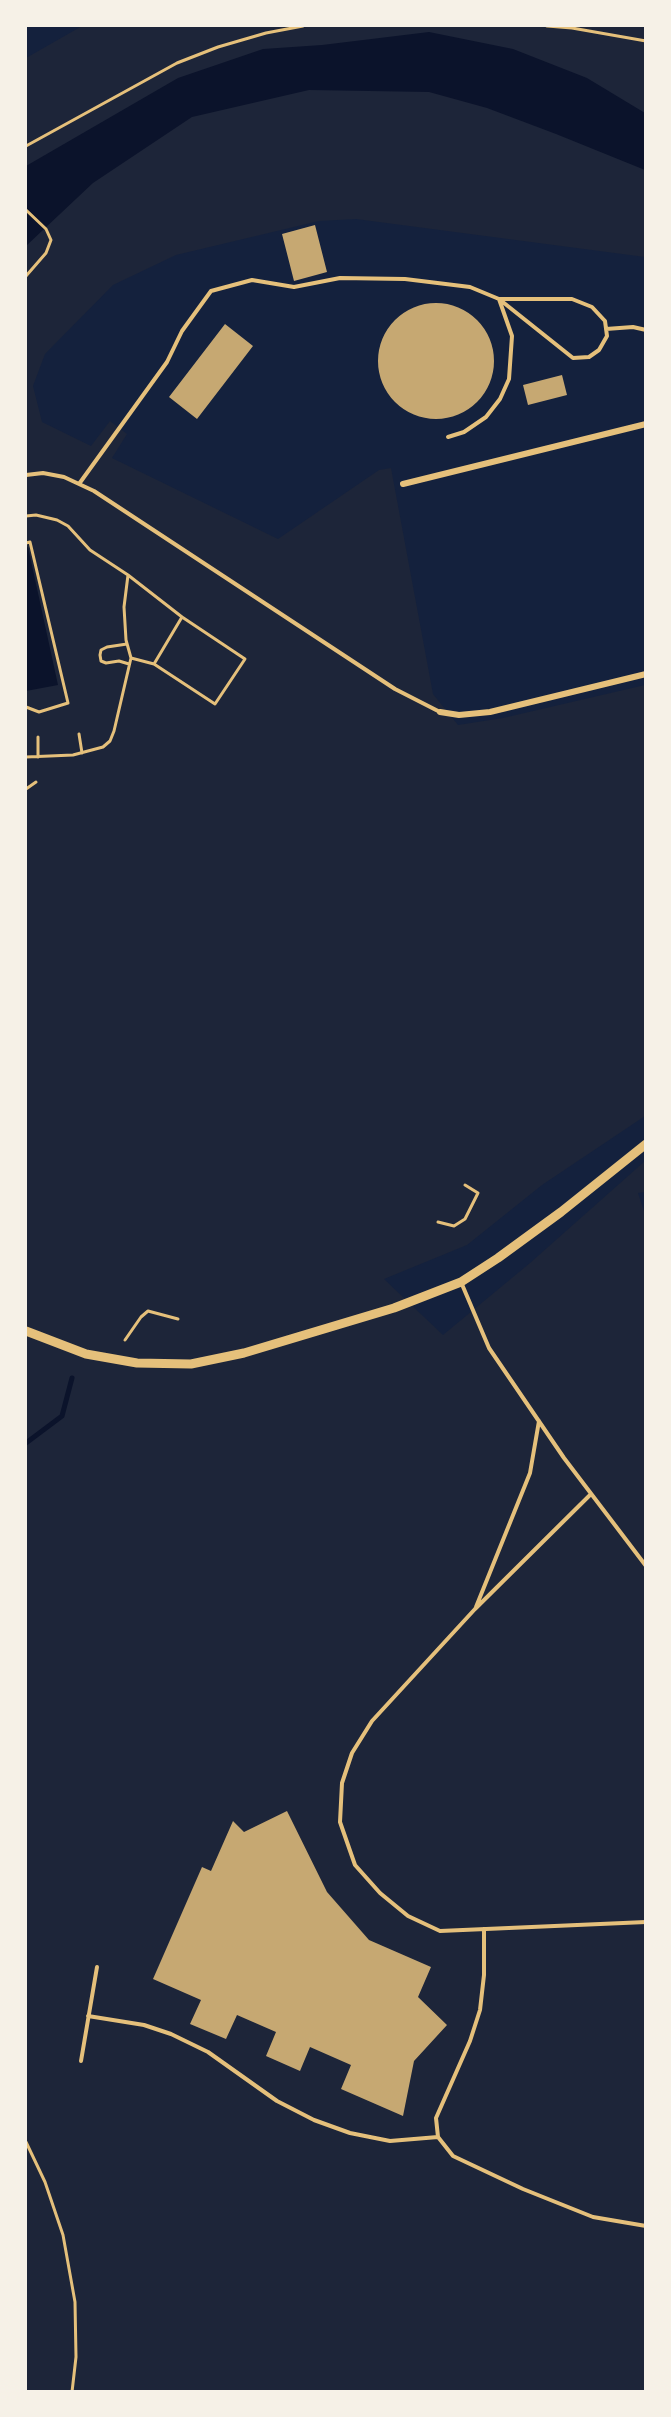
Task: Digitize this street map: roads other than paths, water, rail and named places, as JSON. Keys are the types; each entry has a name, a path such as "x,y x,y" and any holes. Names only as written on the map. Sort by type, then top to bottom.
{"street":[{"path":"403,484 645,424"},
{"path":"440,712 459,715 490,712 645,674"},
{"path":"26,1331 86,1354 137,1363 191,1364 244,1353 383,1311 461,1282 534,1232 645,1144"}],"lane":[{"path":"79,484 167,362 182,331 211,291 252,280 294,287 340,278 405,279 470,287 499,299 573,358 589,357 599,350 606,336 605,321 592,307 572,299 499,299"},
{"path":"448,437 464,432 486,417 500,399 509,379 512,336 499,299"},
{"path":"606,329 633,327 645,330"},
{"path":"26,475 43,473 64,477 94,491 395,689 440,712"},
{"path":"461,1282 489,1348 591,1494 645,1566"},
{"path":"475,1609 530,1473 539,1421"},
{"path":"591,1494 475,1609 372,1721 352,1753 342,1783 340,1822 355,1865 380,1893 408,1916 440,1931 645,1922"},
{"path":"484,1929 484,1975 480,2010 470,2041 436,2118 438,2137 453,2156 524,2189 593,2217 645,2226"},
{"path":"81,2061 96,1967"},
{"path":"88,2016 144,2025 171,2034 208,2052 277,2101 314,2120 350,2133 390,2141 438,2137"}],"waterway":[{"path":"26,1443 62,1416 72,1378"}]}
